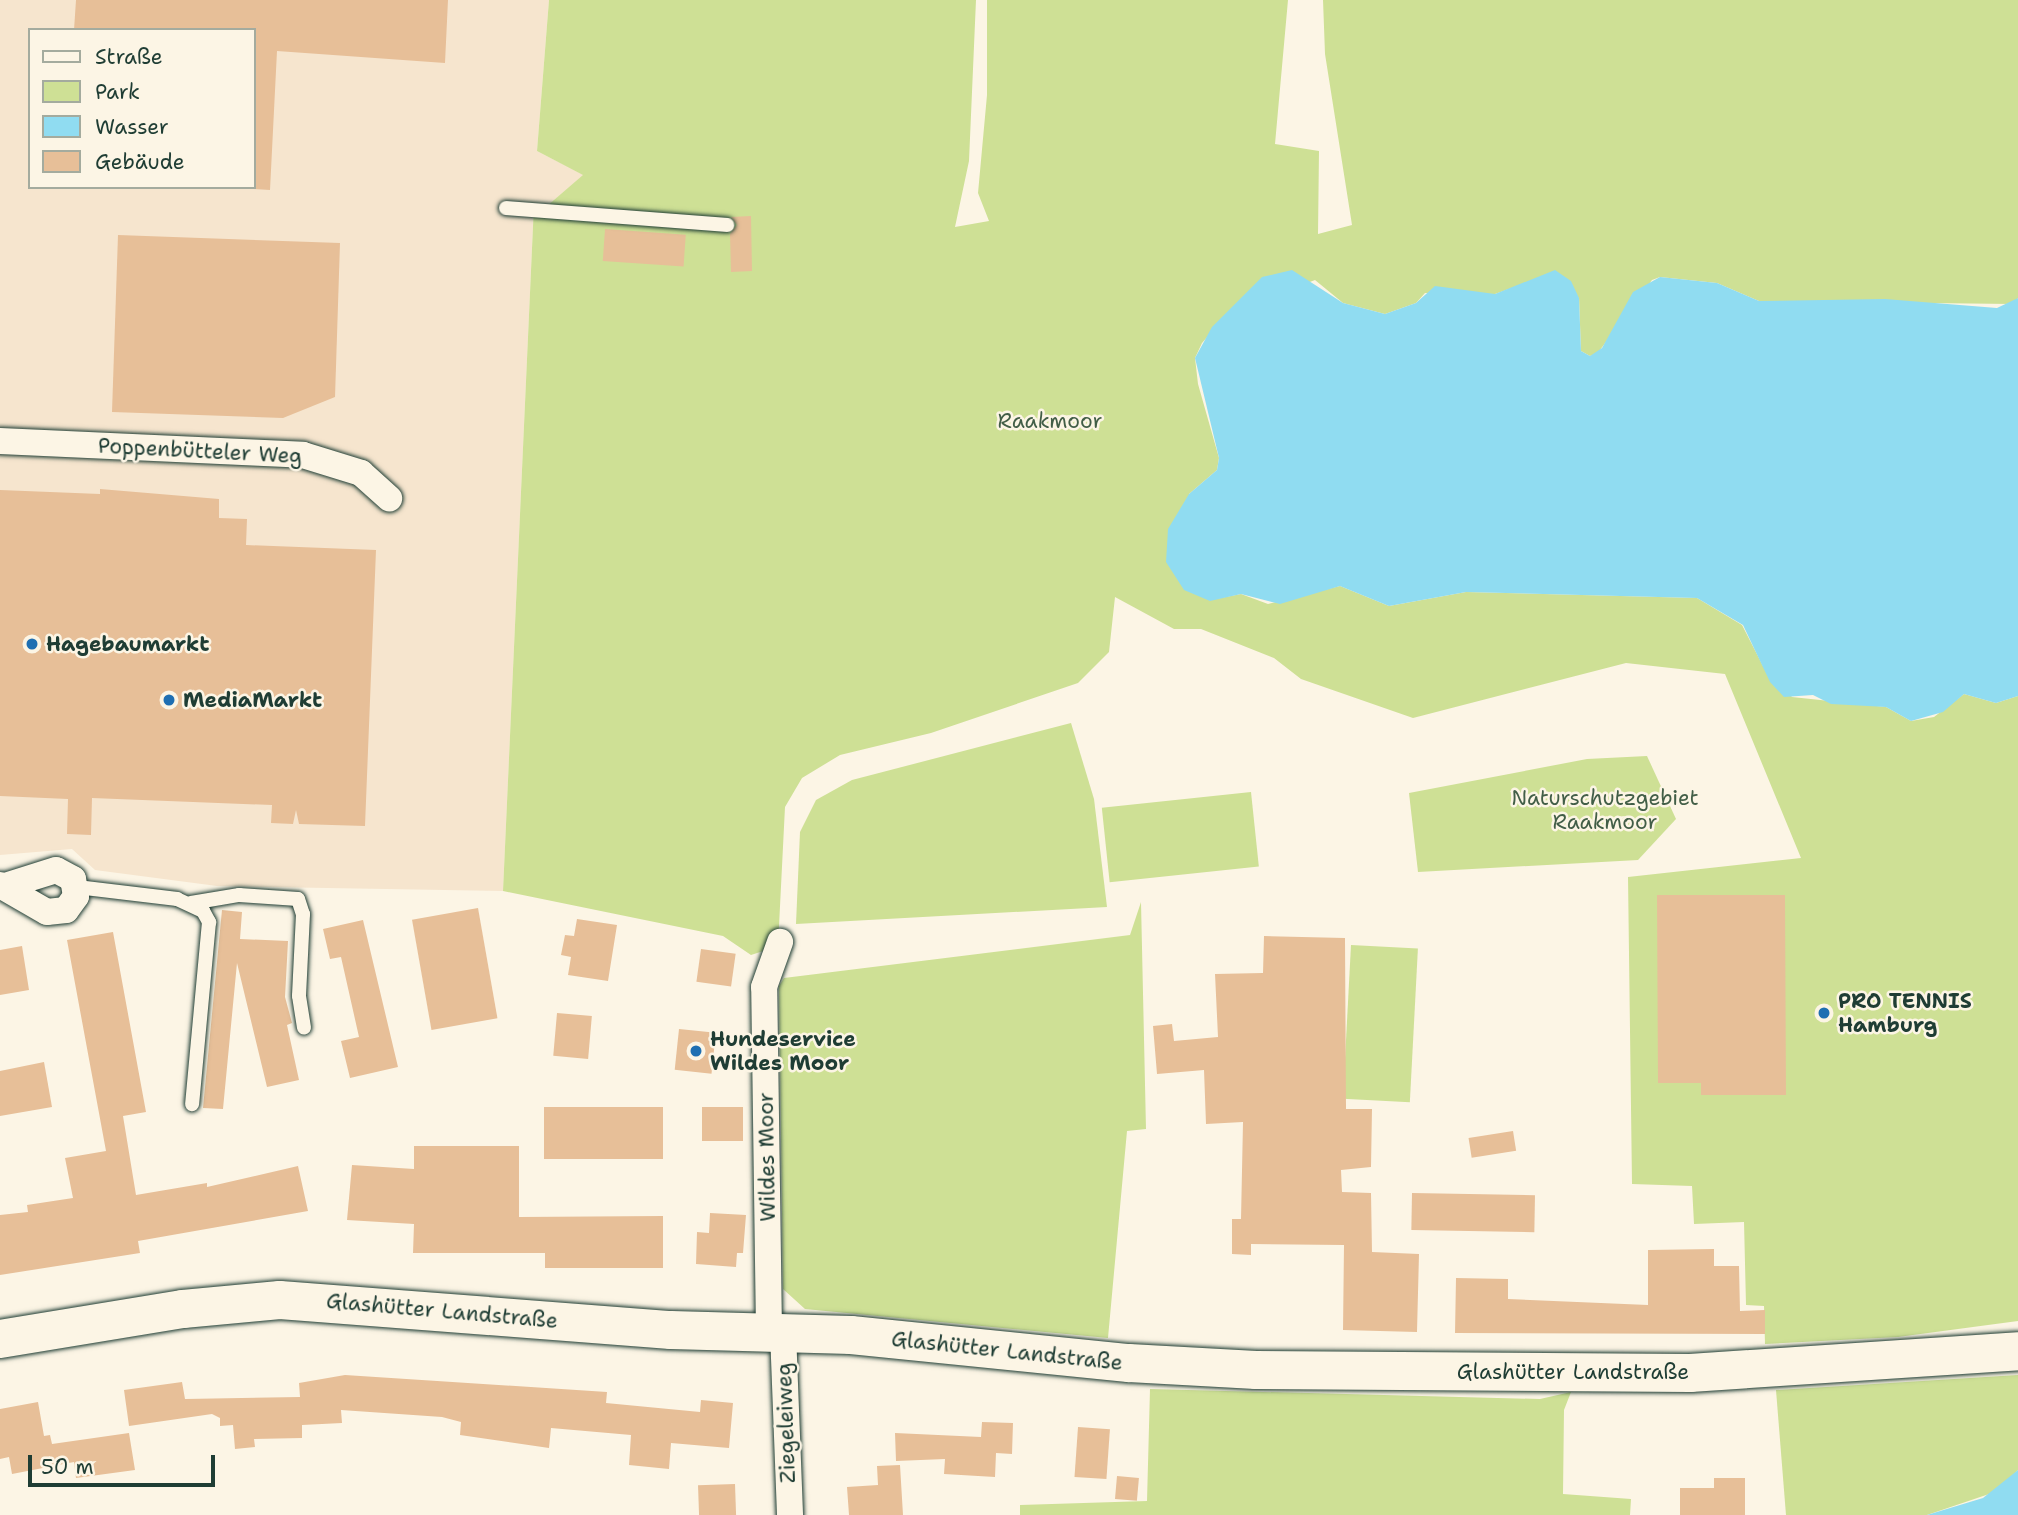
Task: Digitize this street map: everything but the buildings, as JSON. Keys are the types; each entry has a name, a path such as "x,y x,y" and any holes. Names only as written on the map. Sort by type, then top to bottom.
{"street":[{"name":"Poppenbütteler Weg","path":"0,441 303,455 360,473 389,498"},
{"path":"55,870 66,872 76,887 73,905 57,912 37,907 3,885 55,870"},
{"name":"Wildes Moor","path":"776,1332 764,987 780,942"},
{"name":"Glashütter Landstraße","path":"0,1339 183,1309 280,1300 671,1330 776,1332 1256,1370 1702,1373 2018,1352"},
{"name":"Ziegeleiweg","path":"776,1332 790,1515"}],"lane":[{"path":"506,208 727,225"},
{"path":"76,887 191,903 239,895 298,899 303,914 299,996 304,1028"},
{"path":"191,903 203,911 210,932 192,1104"}],"shaded area":[{"path":"0,0 549,0 537,151 584,175 547,206 534,204 503,891 217,886 95,870 72,849 0,855"}],"green space":[{"name":"Raakmoor","path":"549,0 976,0 969,161 955,227 989,221 978,193 987,95 987,0 1288,0 1275,144 1319,151 1318,234 1352,225 1325,54 1323,0 2018,0 2018,298 2012,304 1759,301 1717,283 1660,277 1652,280 1597,354 1590,356 1581,351 1579,298 1520,285 1495,294 1425,293 1416,303 1385,314 1343,303 1315,280 1228,313 1202,343 1195,358 1198,384 1219,458 1217,470 1189,494 1210,600 1241,594 1268,604 1340,586 1389,606 1466,592 1697,598 1742,625 1763,666 1792,697 1886,707 1911,721 1934,717 1964,694 1996,703 2018,696 2018,1321 1898,1337 1765,1344 1764,1306 1746,1305 1744,1222 1694,1224 1692,1186 1632,1184 1628,877 1801,858 1725,674 1626,663 1413,718 1301,679 1274,658 1201,629 1174,629 1115,597 1109,652 1078,683 931,733 840,755 802,778 785,807 778,946 751,955 723,936 503,891 534,204 547,206 583,175 537,151"},
{"path":"1071,723 1094,799 1107,907 796,924 800,832 816,800 852,780"},
{"name":"Naturschutzgebiet Raakmoor","path":"1647,756 1676,819 1638,860 1418,872 1409,793 1587,759"},
{"path":"1251,792 1259,867 1110,882 1102,808"},
{"path":"1141,902 1146,1129 1127,1131 1108,1338 805,1309 783,1289 779,986 784,978 1130,935"},
{"path":"1351,945 1418,949 1410,1102 1343,1099"},
{"path":"2018,1375 2018,1470 1995,1492 1927,1515 1786,1515 1776,1390"},
{"path":"1150,1389 1540,1399 1571,1392 1564,1410 1563,1494 1631,1499 1630,1515 1020,1515 1020,1505 1147,1501"}],"water":[{"path":"1292,270 1343,303 1385,314 1416,303 1435,286 1495,294 1555,270 1571,281 1579,298 1581,351 1590,356 1602,348 1633,292 1660,277 1717,283 1759,301 1885,299 1997,308 2018,298 2018,696 1996,703 1964,694 1943,712 1911,721 1886,707 1831,704 1813,695 1784,697 1770,682 1743,625 1697,598 1466,592 1389,606 1340,586 1280,604 1241,594 1210,601 1184,590 1166,562 1168,529 1189,494 1217,470 1219,458 1195,358 1212,327 1262,277"},
{"path":"2018,1470 2018,1515 1927,1515 1983,1498"}],"place":[{"name":"Hagebaumarkt","path":"32,644"},
{"name":"MediaMarkt","path":"169,700"},
{"name":"PRO TENNIS Hamburg","path":"1824,1013"},
{"name":"Hundeservice Wildes Moor","path":"696,1051"}]}
